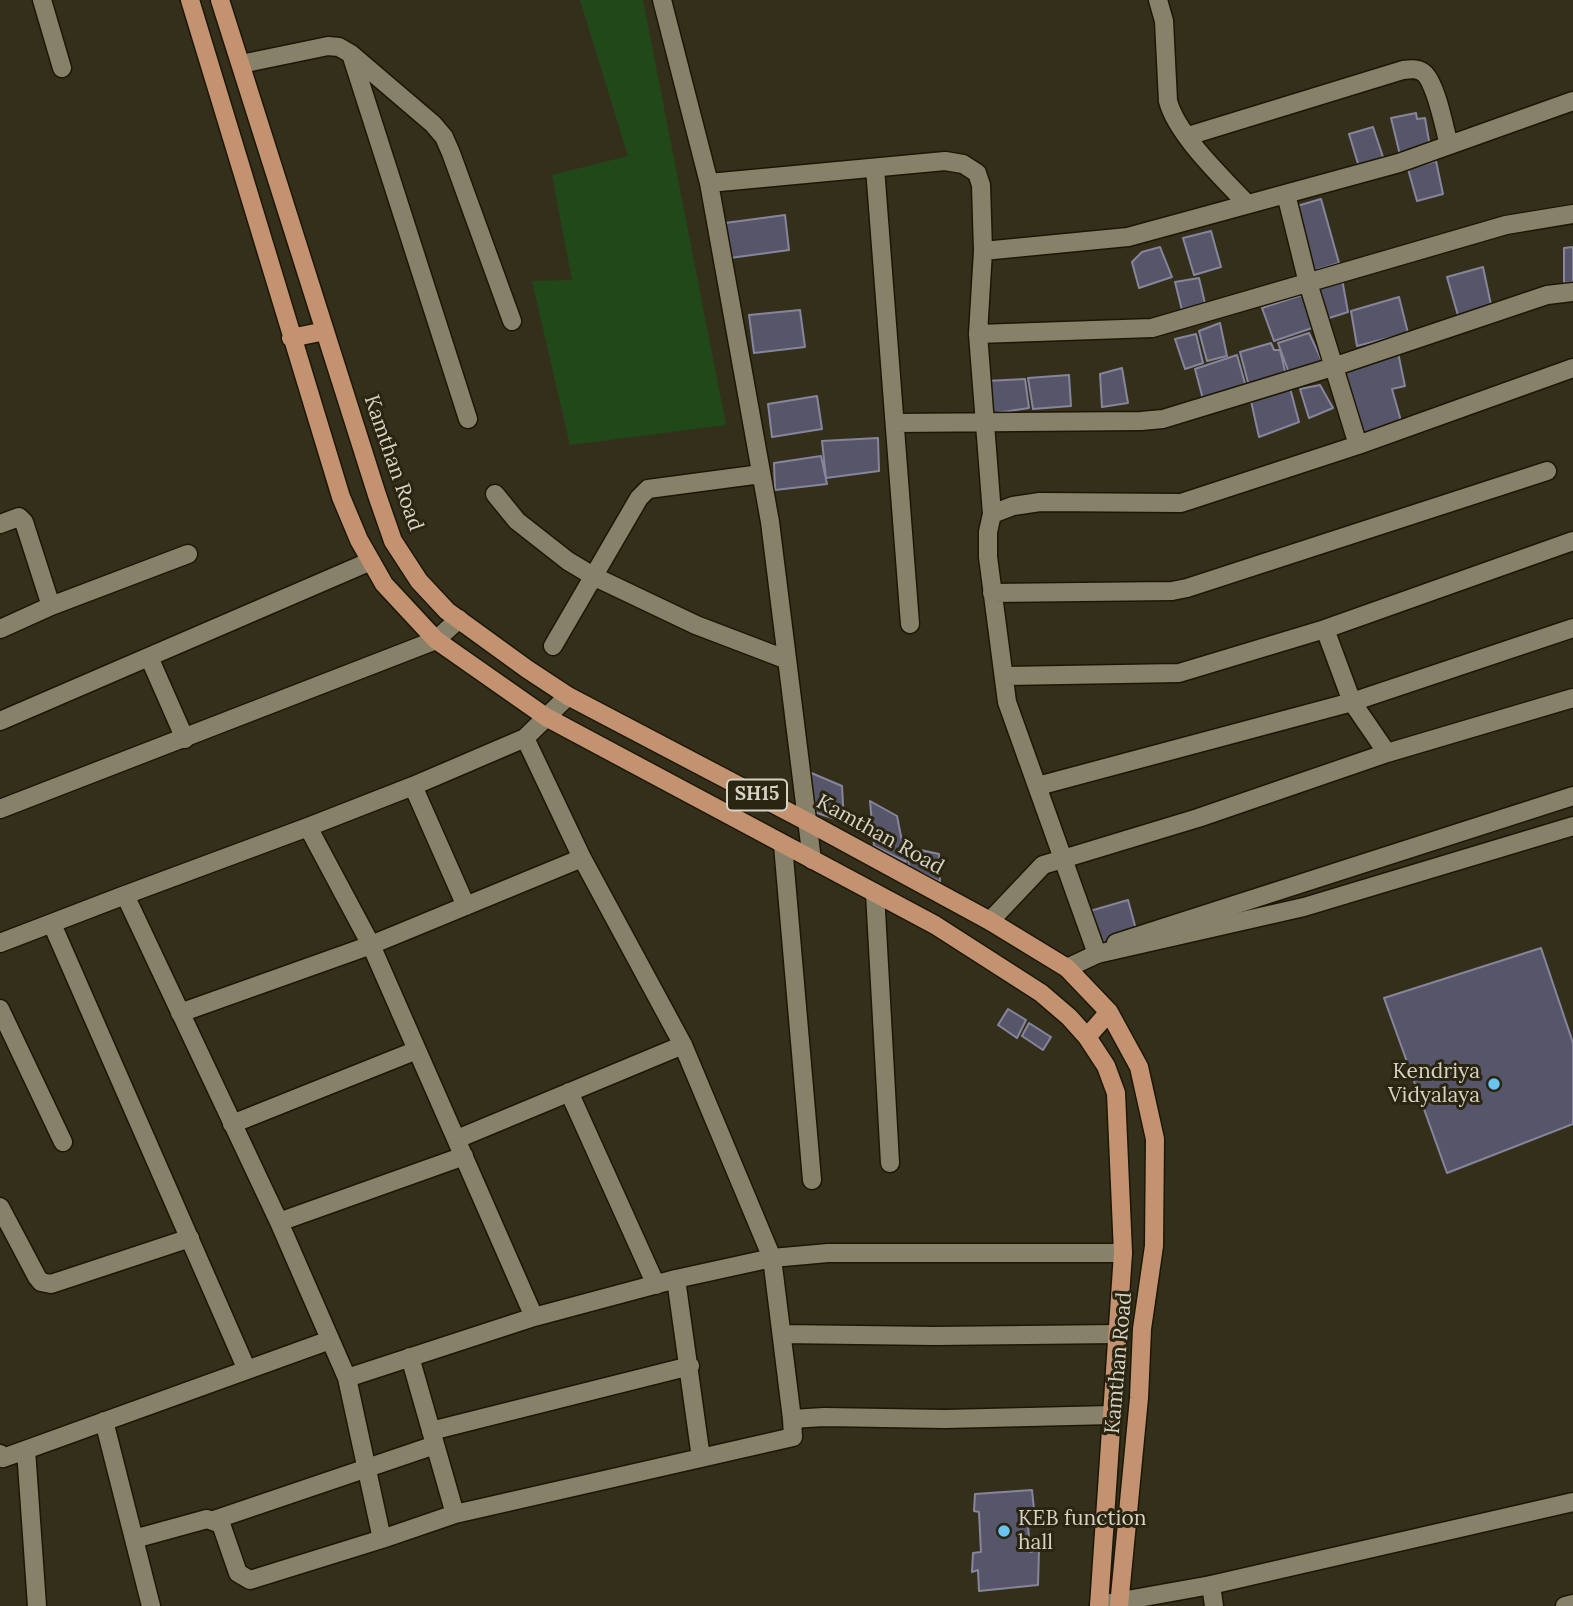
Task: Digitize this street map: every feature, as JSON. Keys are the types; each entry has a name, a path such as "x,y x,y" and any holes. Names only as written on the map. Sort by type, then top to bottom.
{"main road":[{"name":"Kamthan Road","path":"190,0 341,497 359,540 384,584 436,640 546,717 935,925 1041,993 1087,1037 1106,1066 1116,1093 1122,1253 1099,1605"},
{"name":"Kamthan Road","path":"220,0 393,541 419,581 459,619 568,696 990,921 1067,968 1109,1012 1139,1067 1155,1139 1154,1246 1142,1329 1139,1398 1119,1604"},
{"path":"291,338 325,331"},
{"path":"1087,1037 1109,1012"}],"street":[{"path":"42,0 62,68"},
{"path":"662,0 709,183 761,474 812,860"},
{"path":"1158,0 1164,21 1168,101 1172,113 1188,136 1247,204"},
{"path":"241,64 328,46 339,47 351,54 433,124 444,137 512,321"},
{"path":"351,54 468,419"},
{"path":"1188,136 1403,70 1417,69 1426,75 1433,90 1449,145"},
{"path":"983,251 1112,240 1399,163 1573,102"},
{"path":"709,183 946,161 963,164 977,173 981,185 983,251 978,334 992,514 988,532 992,593 1007,702 1096,952"},
{"path":"875,168 910,624"},
{"path":"1286,194 1308,283 1357,445"},
{"path":"978,334 1152,328 1506,225 1573,214"},
{"path":"895,423 1163,419 1334,367 1547,295 1573,292"},
{"path":"992,514 1013,506 1040,502 1181,503 1357,445 1573,368"},
{"path":"992,593 1172,591 1187,588 1547,471"},
{"path":"553,646 639,498 648,489 761,474"},
{"path":"495,494 517,521 568,561 593,576 696,625 785,659"},
{"path":"0,524 19,517 24,522 51,606"},
{"path":"1004,676 1179,673 1325,629 1573,541"},
{"path":"0,629 51,606 188,554"},
{"path":"0,721 371,561"},
{"path":"0,809 436,640 459,619"},
{"path":"1038,786 1352,702 1573,628"},
{"path":"1325,629 1352,702 1387,753"},
{"path":"149,657 185,738"},
{"path":"0,943 308,827 524,738 568,696"},
{"path":"990,921 1043,865 1198,818 1387,753 1573,698"},
{"path":"134,1539 207,1519 214,1520 221,1524 238,1573 250,1580 455,1514 793,1437 772,1258 683,1045 582,858 524,738"},
{"path":"412,786 466,906"},
{"path":"1067,968 1096,952 1573,796"},
{"path":"1096,952 1304,907 1573,826"},
{"path":"308,827 370,945 534,1317"},
{"path":"783,845 812,1180"},
{"path":"180,1013 370,945 582,858"},
{"path":"875,893 890,1163"},
{"path":"125,895 279,1223 347,1378 382,1539"},
{"path":"52,923 247,1370"},
{"path":"0,1009 63,1142"},
{"path":"457,1139 683,1045"},
{"path":"232,1124 417,1050"},
{"path":"569,1092 656,1284"},
{"path":"279,1223 464,1156"},
{"path":"0,1206 5,1230 37,1277 46,1284 190,1238"},
{"path":"347,1378 534,1317 676,1279 772,1258 828,1253 1122,1253"},
{"path":"676,1279 701,1458"},
{"path":"782,1334 1117,1334"},
{"path":"1,1457 330,1340"},
{"path":"410,1357 455,1514"},
{"path":"214,1520 367,1469 433,1438 690,1366"},
{"path":"792,1419 1112,1415"},
{"path":"104,1421 150,1606"},
{"path":"26,1450 37,1606"},
{"path":"1099,1605 1119,1604 1211,1585 1573,1502"},
{"path":"1211,1585 1214,1606"},
{"path":"1565,1606 1573,1604"}],"green space":[{"path":"580,0 643,0 726,425 570,445 532,281 572,280 552,175 628,156"}],"building":[{"path":"1416,113 1417,119 1425,118 1430,147 1400,155 1391,118"},
{"path":"1373,127 1384,160 1359,167 1349,134"},
{"path":"1436,161 1443,194 1417,201 1408,169"},
{"path":"1321,199 1339,263 1313,271 1297,206"},
{"path":"785,215 789,250 730,258 725,223"},
{"path":"1211,231 1221,267 1194,275 1183,238"},
{"path":"1160,247 1172,277 1139,288 1132,262 1142,252"},
{"path":"1573,247 1573,282 1564,283 1564,248"},
{"path":"1483,267 1491,305 1459,319 1447,277"},
{"path":"1199,278 1207,312 1184,318 1175,282"},
{"path":"1342,279 1348,312 1326,319 1318,286"},
{"path":"1305,294 1315,327 1274,341 1262,308"},
{"path":"1399,297 1408,333 1357,346 1351,311"},
{"path":"800,310 805,347 754,353 749,315"},
{"path":"1220,323 1227,356 1207,361 1199,331"},
{"path":"1309,333 1322,361 1289,373 1278,343"},
{"path":"1196,334 1203,363 1185,369 1175,339"},
{"path":"1271,343 1274,350 1280,350 1286,375 1249,386 1240,352"},
{"path":"1397,348 1405,386 1392,389 1401,421 1361,434 1344,370"},
{"path":"1237,355 1246,387 1204,403 1195,369"},
{"path":"1122,368 1128,403 1102,407 1100,374"},
{"path":"1069,375 1071,406 1033,409 1028,378"},
{"path":"1025,379 1029,408 990,414 987,381"},
{"path":"1320,385 1333,408 1309,418 1300,389"},
{"path":"1290,388 1299,422 1259,437 1251,401"},
{"path":"817,396 822,429 772,437 768,404"},
{"path":"878,438 879,471 826,478 822,441"},
{"path":"821,456 827,484 775,490 774,463"},
{"path":"809,772 842,786 844,822 811,811"},
{"path":"870,801 897,816 906,862 874,846"},
{"path":"907,847 939,854 940,882 909,867"},
{"path":"1128,900 1137,933 1103,945 1090,911"},
{"name":"Kendriya Vidyalaya","path":"1541,948 1573,1043 1573,1124 1447,1173 1384,998"},
{"path":"1008,1009 1026,1020 1017,1038 998,1025"},
{"path":"1029,1023 1051,1037 1043,1050 1022,1036"},
{"name":"KEB function hall","path":"1032,1490 1034,1509 1027,1511 1030,1552 1039,1550 1038,1585 979,1591 978,1570 972,1572 973,1553 981,1552 979,1512 974,1511 975,1494"}],"place":[{"name":"Kendriya Vidyalaya","path":"1494,1084"},
{"name":"KEB function hall","path":"1004,1531"}]}
